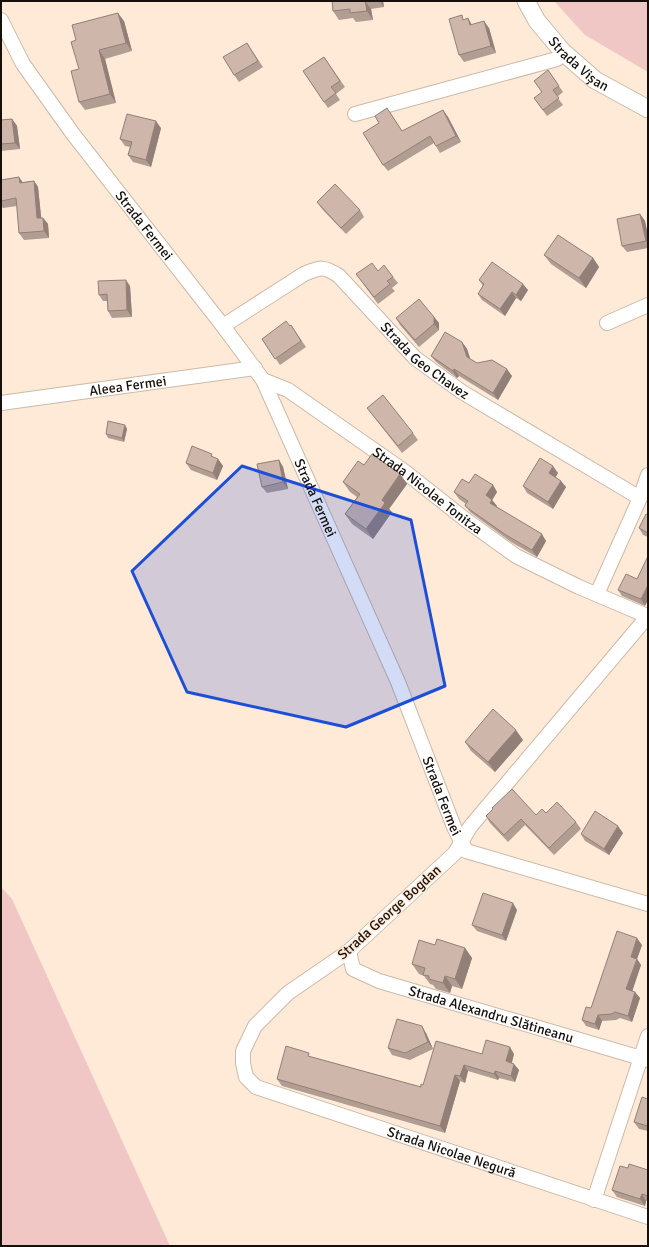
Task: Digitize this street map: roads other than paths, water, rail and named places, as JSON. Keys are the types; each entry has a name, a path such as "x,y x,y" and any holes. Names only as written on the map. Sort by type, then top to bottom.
{"street":[{"name":"Strada Vișan","path":"526,1 537,21 564,52 595,80 648,109"},
{"name":"Strada Fermei","path":"1,20 22,64 73,134 223,326 263,380 398,682 461,842 466,851 648,904"},
{"path":"355,114 557,59 564,52"},
{"name":"Strada Geo Chavez","path":"223,326 304,274 318,268 328,269 339,276 414,358 428,369 462,392 640,498"},
{"path":"606,323 648,305"},
{"name":"Aleea Fermei","path":"1,404 255,368"},
{"name":"Strada Nicolae Tonitza","path":"263,380 288,390 404,471 466,520 516,556 646,616"},
{"path":"597,594 640,498 648,475"},
{"name":"Strada George Bogdan","path":"256,1087 246,1077 242,1063 243,1051 255,1026 288,993 349,951 455,853 470,827 643,622 646,616"},
{"name":"Strada Alexandru Slătineanu","path":"349,951 353,969 379,981 645,1059"},
{"path":"594,1200 645,1059 648,1036"},
{"name":"Strada Nicolae Negură","path":"256,1087 648,1218"}]}
